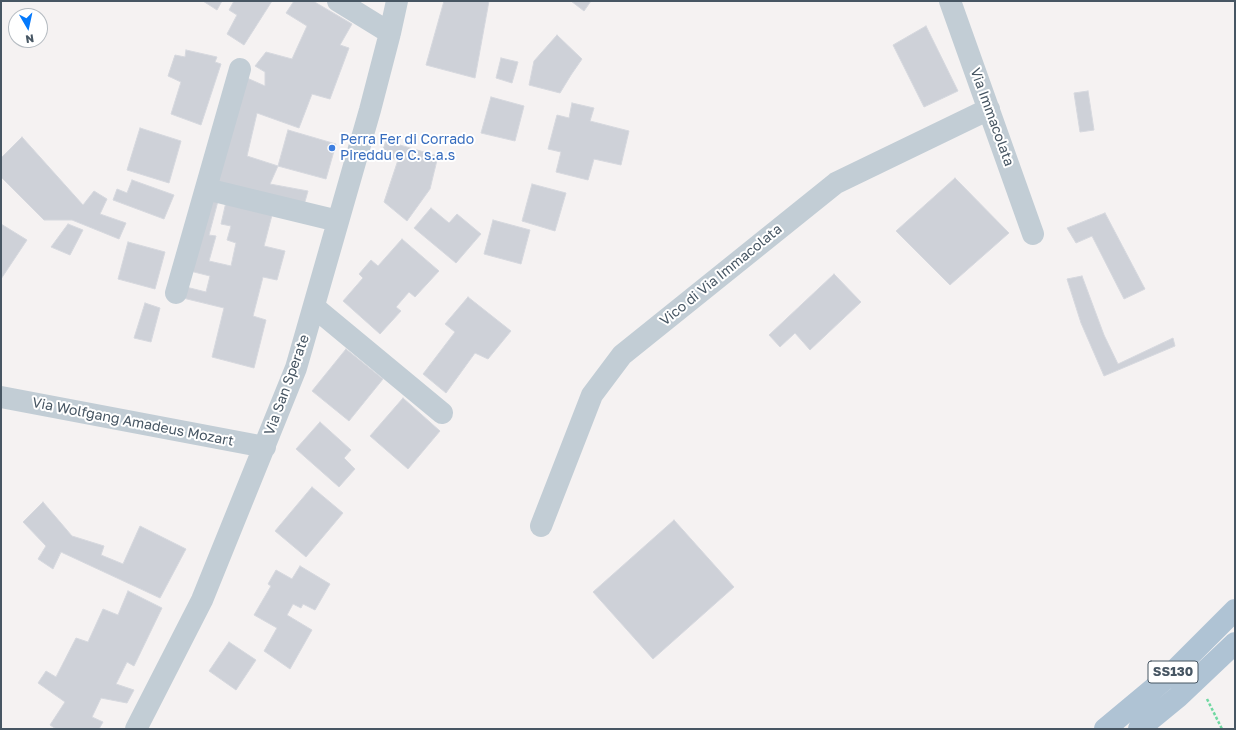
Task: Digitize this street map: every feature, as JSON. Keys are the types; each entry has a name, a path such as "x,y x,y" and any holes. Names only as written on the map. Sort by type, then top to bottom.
{"main road":[{"name":"SS130","path":"1105,729 1171,674 1235,610"},
{"name":"SS130","path":"1139,729 1178,697 1235,643"}],"street":[{"path":"338,1 390,33"},
{"name":"Via San Sperate","path":"136,729 202,600 296,368 390,33 397,1"},
{"name":"Via Immacolata","path":"950,1 1033,234"},
{"path":"176,293 240,69"},
{"name":"Vico di Via Immacolata","path":"542,526 592,396 622,355 836,183 989,109"},
{"path":"206,189 338,221"},
{"path":"314,307 442,414"},
{"name":"Via Wolfgang Amadeus Mozart","path":"1,397 265,447"}],"path":[{"path":"1197,679 1222,729"}],"building":[{"path":"203,1 222,1 217,10"},
{"path":"234,1 272,1 244,45 227,34 237,15 229,10"},
{"path":"294,1 313,1 352,24 340,45 349,48 330,99 312,94 299,128 257,113 247,156 278,166 270,184 308,191 304,205 215,184 247,78 265,86 265,72 255,66 266,52 292,59 307,26 286,13"},
{"path":"444,1 489,1 475,78 426,65"},
{"path":"571,1 591,1 584,11"},
{"path":"926,26 958,91 924,107 893,45"},
{"path":"557,35 582,59 560,93 529,85 534,61"},
{"path":"186,50 217,57 215,62 221,64 201,125 171,114 181,82 168,76 175,55 185,57"},
{"path":"501,58 518,62 512,83 496,78"},
{"path":"1088,91 1094,130 1080,132 1074,93"},
{"path":"491,97 524,106 515,141 481,133"},
{"path":"572,103 594,108 590,121 629,131 621,165 594,159 588,180 556,172 561,152 548,149 557,115 569,118"},
{"path":"140,128 181,141 169,183 127,170"},
{"path":"288,130 336,144 326,179 278,166"},
{"path":"22,137 83,205 94,191 107,199 100,214 126,223 119,239 72,220 44,220 1,177 1,158"},
{"path":"386,141 438,156 430,189 407,221 384,202 398,160 381,155"},
{"path":"955,178 1009,233 950,285 896,231"},
{"path":"132,180 174,195 164,219 113,200 117,189 127,193"},
{"path":"532,184 566,193 555,231 522,221"},
{"path":"211,199 218,201 209,235 216,236 209,261 231,266 236,243 227,240 231,226 221,224 226,202 272,215 264,246 285,251 277,280 263,277 253,316 266,320 254,368 212,357 224,308 183,298 186,287 206,292 210,276 190,271"},
{"path":"431,208 449,223 457,214 481,234 456,263 414,228"},
{"path":"1105,213 1145,289 1124,299 1092,236 1076,243 1067,228"},
{"path":"493,220 530,230 521,264 484,254"},
{"path":"1,224 27,240 1,279"},
{"path":"68,224 83,230 70,255 51,247"},
{"path":"402,239 439,271 415,297 409,292 396,307 401,311 380,334 343,301 363,278 359,274 371,260 378,266"},
{"path":"128,242 165,252 155,289 118,279"},
{"path":"834,274 861,302 810,350 795,333 780,347 769,335"},
{"path":"1082,276 1104,335 1118,364 1173,338 1175,346 1104,376 1081,323 1067,279"},
{"path":"468,297 511,331 488,359 475,353 446,393 423,374 455,332 445,324"},
{"path":"145,303 160,308 151,342 134,338"},
{"path":"346,349 383,379 349,421 312,391"},
{"path":"403,398 440,431 408,469 370,436"},
{"path":"320,422 351,450 344,458 355,469 339,487 296,449"},
{"path":"312,487 343,513 306,557 275,531"},
{"path":"43,502 72,536 104,546 101,555 123,564 140,526 186,549 160,598 61,552 53,569 38,559 46,546 23,522"},
{"path":"674,520 734,587 653,659 593,592"},
{"path":"300,566 330,584 315,610 303,604 301,608 293,604 287,615 312,630 290,669 264,651 277,628 254,615 271,586 268,584 276,570 292,579"},
{"path":"128,591 162,608 134,666 127,662 116,684 134,690 127,703 101,698 92,717 103,722 99,729 56,729 50,725 65,702 38,683 46,671 56,677 76,638 88,642 103,609 118,615"},
{"path":"229,642 256,660 236,690 209,671"}],"place":[{"name":"Perra Fer di Corrado Pireddu e C. s.a.s","path":"332,148"}]}
